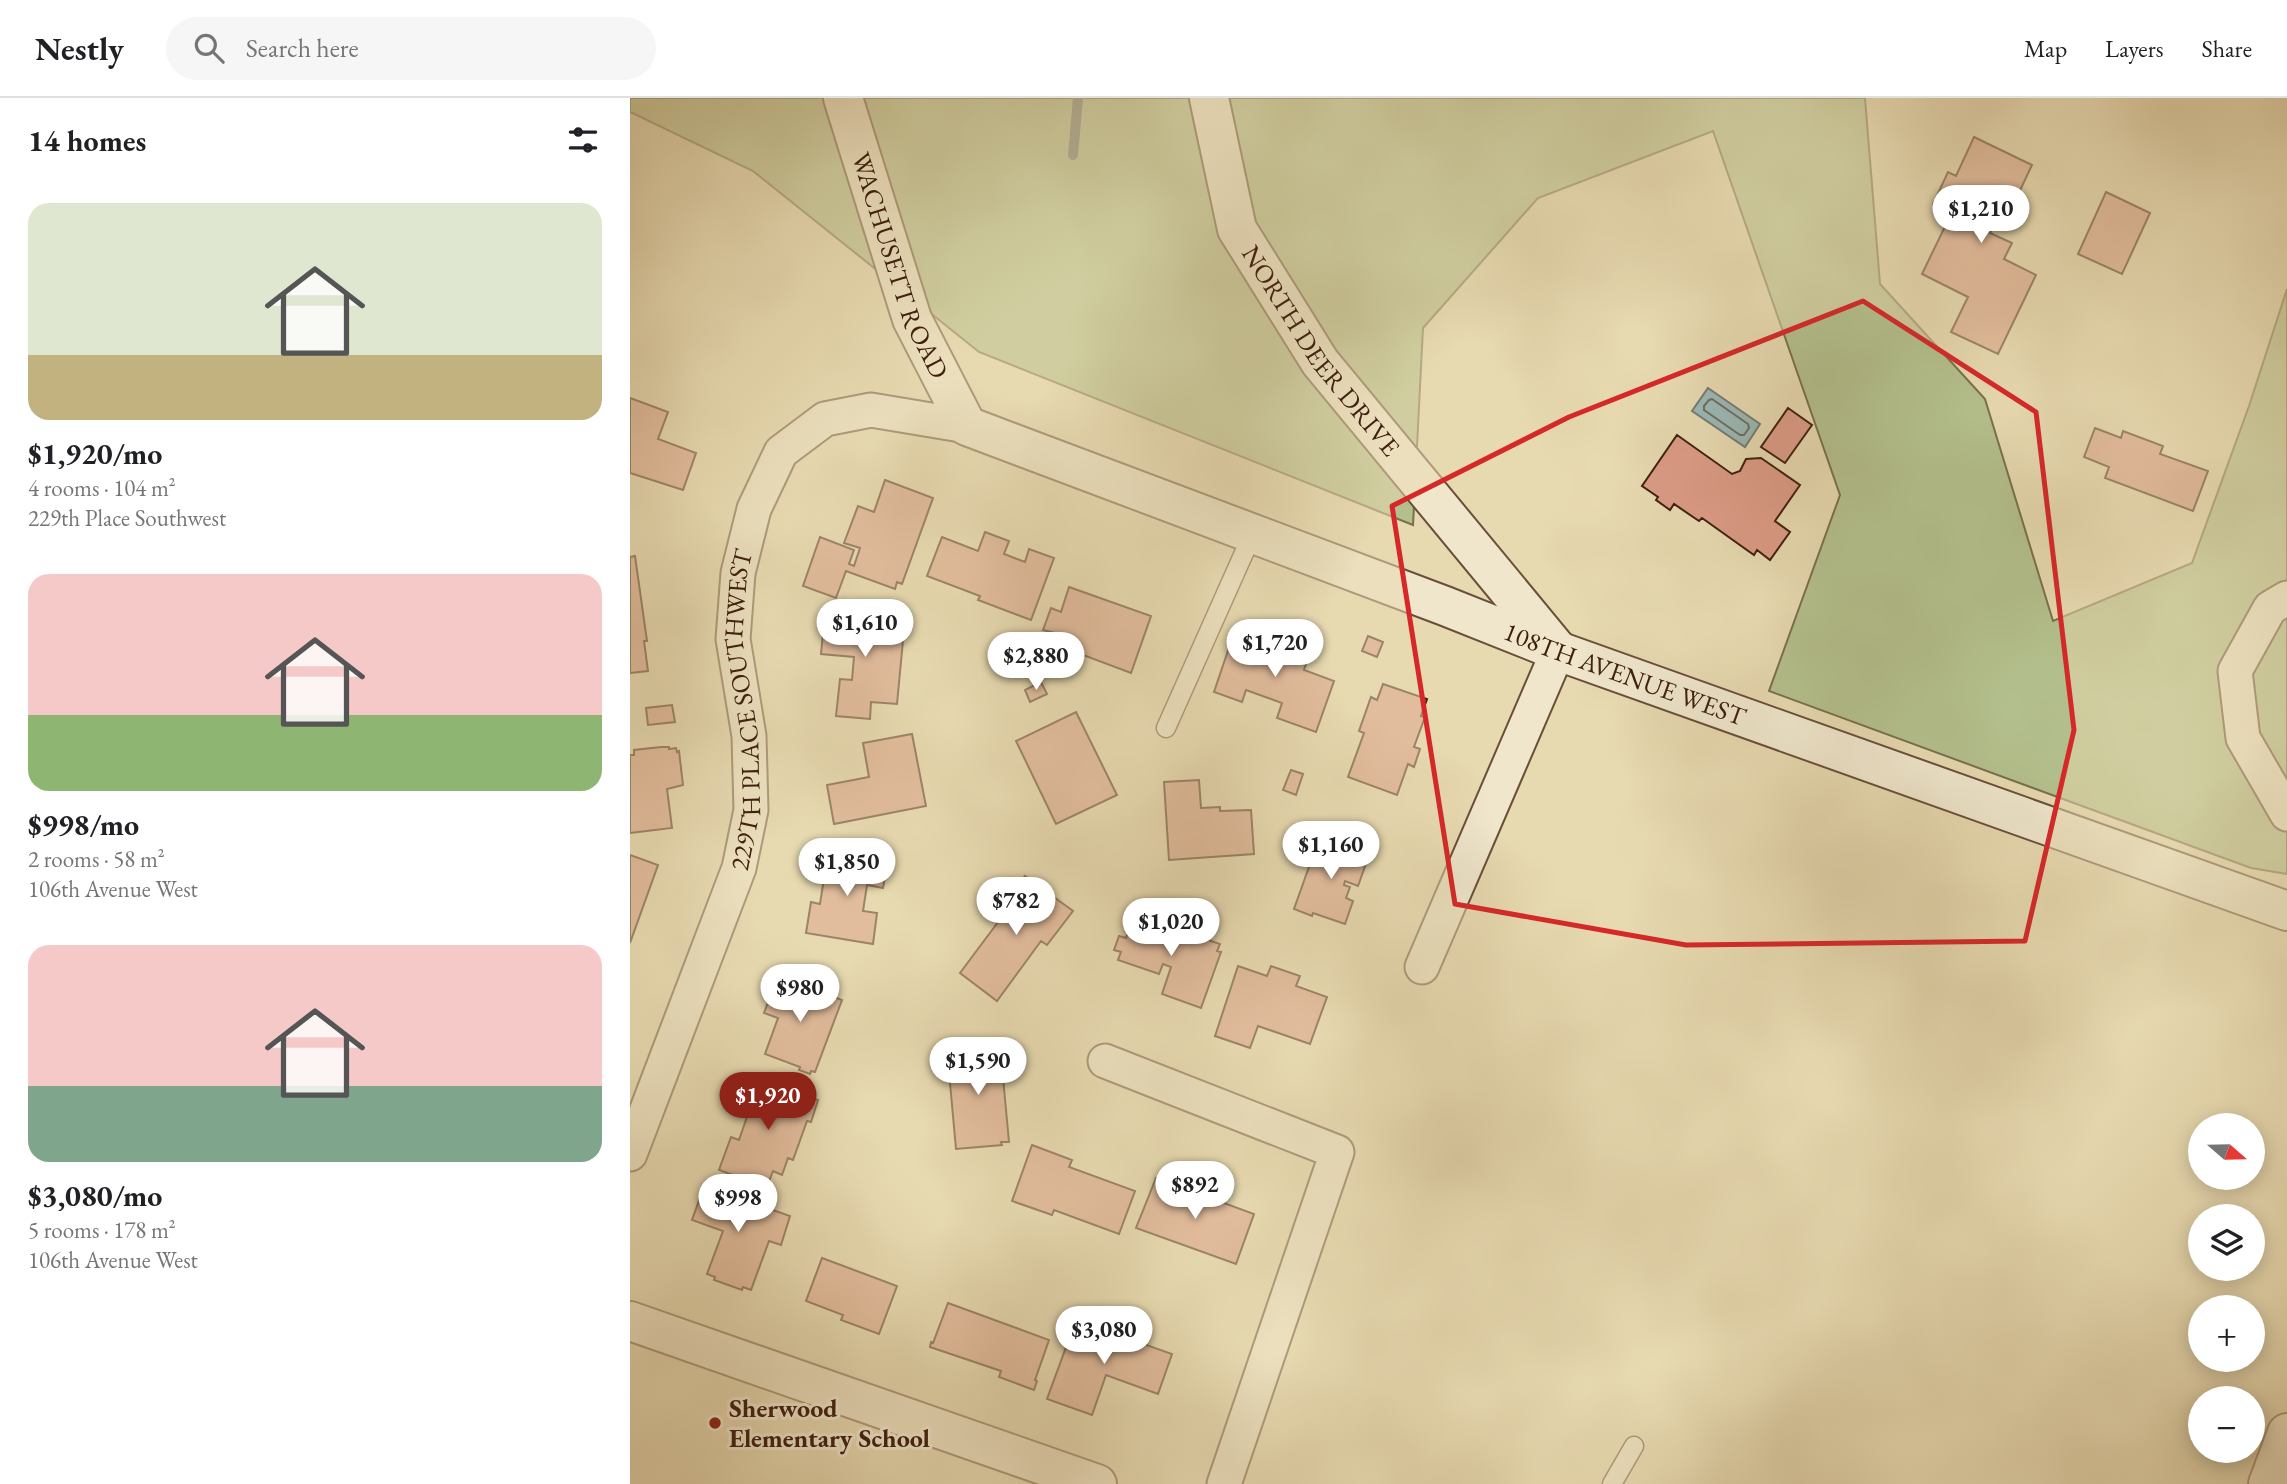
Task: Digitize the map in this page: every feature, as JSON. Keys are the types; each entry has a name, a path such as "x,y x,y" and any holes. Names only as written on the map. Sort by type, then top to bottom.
{"street":[{"name":"WACHUSETT ROAD","path":"843,98 912,318 967,426"},
{"name":"NORTH DEER DRIVE","path":"1209,98 1237,229 1320,362 1558,651"},
{"name":"229TH PLACE SOUTHWEST","path":"630,1154 739,868 751,810 749,736 733,639 738,573 754,509 781,452 825,419 871,410 967,426"},
{"name":"108TH AVENUE WEST","path":"967,426 1558,651 2287,911"},
{"path":"1445,606 1493,572"},
{"path":"2287,598 2270,608 2235,671 2243,738 2287,814"},
{"path":"1422,967 1558,651"},
{"path":"1105,1061 1337,1152 1224,1484"},
{"path":"630,1321 1055,1477 1097,1484"},
{"path":"2268,1484 2287,1433"}],"lane":[{"path":"1166,728 1252,535"},
{"path":"1612,1484 1634,1446"}],"highlighted area":[{"path":"1863,301 2036,412 2074,730 2025,941 1686,945 1455,904 1392,506 1569,417"}],"green space":[{"path":"630,98 1865,98 1880,284 1985,399 2053,621 2192,563 2249,406 2287,289 2287,874 2251,868 1769,691 1840,495 1713,131 1538,198 1423,328 1413,525 979,352 753,171 630,112"}],"water":[{"path":"1708,388 1760,424 1745,447 1692,411"}],"building":[{"path":"1974,137 2032,165 2008,216 2000,212 1990,233 2012,243 2004,259 2036,275 1998,354 1951,332 1968,297 1922,274 1952,212 1933,204 1948,172 1956,176"},
{"path":"2106,192 2150,213 2122,274 2078,254"},
{"path":"630,398 668,412 658,439 696,453 683,490 630,473"},
{"path":"1788,408 1812,425 1785,463 1761,447"},
{"path":"2095,428 2121,438 2123,431 2163,446 2160,454 2208,471 2193,511 2105,478 2109,467 2084,457"},
{"path":"1677,435 1732,474 1740,471 1746,459 1761,458 1800,485 1775,521 1790,532 1770,560 1757,550 1754,555 1702,518 1699,521 1674,504 1670,510 1642,486"},
{"path":"885,480 933,498 902,584 897,582 895,589 846,571 836,598 803,586 820,537 854,550 849,564 854,566 860,548 844,543 858,506 874,512"},
{"path":"985,532 1009,541 1004,554 1025,562 1029,549 1054,558 1031,620 978,600 980,596 927,576 942,537 978,551"},
{"path":"635,556 647,641 644,641 648,671 630,673 630,557"},
{"path":"1069,587 1151,616 1131,673 1051,643 1055,633 1043,630 1051,608 1061,612"},
{"path":"825,611 905,619 897,704 871,702 870,719 836,716 840,679 852,680 854,657 821,654"},
{"path":"1236,627 1265,637 1261,650 1277,655 1281,642 1310,652 1304,670 1334,681 1316,732 1277,718 1282,703 1246,690 1242,702 1214,692"},
{"path":"1368,636 1383,642 1377,657 1362,651"},
{"path":"1041,682 1047,694 1030,702 1025,690"},
{"path":"1383,684 1427,699 1421,716 1425,717 1414,747 1420,749 1414,767 1408,764 1397,795 1348,777 1364,733 1359,731 1371,697 1377,700"},
{"path":"672,705 675,722 648,725 646,708"},
{"path":"1076,712 1117,795 1056,824 1016,741"},
{"path":"912,734 926,806 834,824 827,785 869,777 863,743"},
{"path":"676,748 677,752 679,751 683,785 667,789 672,828 630,833 630,755 634,755 634,750"},
{"path":"1291,770 1303,774 1296,795 1283,790"},
{"path":"1199,780 1201,808 1220,807 1220,811 1251,810 1254,854 1169,860 1164,782"},
{"path":"1320,836 1369,855 1358,886 1345,881 1344,885 1350,887 1346,898 1353,901 1345,924 1294,909"},
{"path":"828,852 888,860 883,888 867,885 863,911 877,913 873,944 806,933 811,902 820,904"},
{"path":"630,855 658,865 630,943"},
{"path":"1025,876 1073,911 1047,945 1041,941 997,1001 960,973 1004,914 1000,910"},
{"path":"1134,914 1220,944 1217,951 1221,952 1201,1008 1162,994 1171,967 1163,964 1159,974 1118,960 1121,952 1114,950 1119,936 1126,938"},
{"path":"1238,966 1267,976 1271,966 1300,976 1296,986 1327,997 1310,1044 1258,1026 1250,1048 1215,1036"},
{"path":"778,976 842,1000 815,1072 811,1071 810,1074 799,1070 800,1067 765,1054 778,1018 764,1013"},
{"path":"1000,1045 1009,1142 956,1149 947,1050"},
{"path":"751,1076 818,1100 793,1160 788,1158 782,1175 773,1171 767,1187 719,1170 731,1137 739,1140 752,1102 743,1099"},
{"path":"1032,1145 1072,1160 1069,1167 1135,1191 1119,1234 1054,1210 1052,1215 1012,1201"},
{"path":"1156,1178 1254,1214 1236,1264 1136,1228"},
{"path":"706,1181 743,1195 742,1199 790,1216 781,1245 769,1241 751,1290 743,1287 742,1290 714,1280 715,1277 707,1274 723,1231 692,1220"},
{"path":"822,1258 897,1286 879,1334 841,1320 843,1315 806,1301"},
{"path":"948,1303 1049,1340 1034,1390 999,1377 1001,1371 930,1347"},
{"path":"1076,1320 1172,1354 1158,1394 1106,1375 1092,1415 1047,1399"}],"waterway":[{"path":"1073,155 1078,98"}],"place":[{"name":"Sherwood Elementary School","path":"715,1423"}]}
